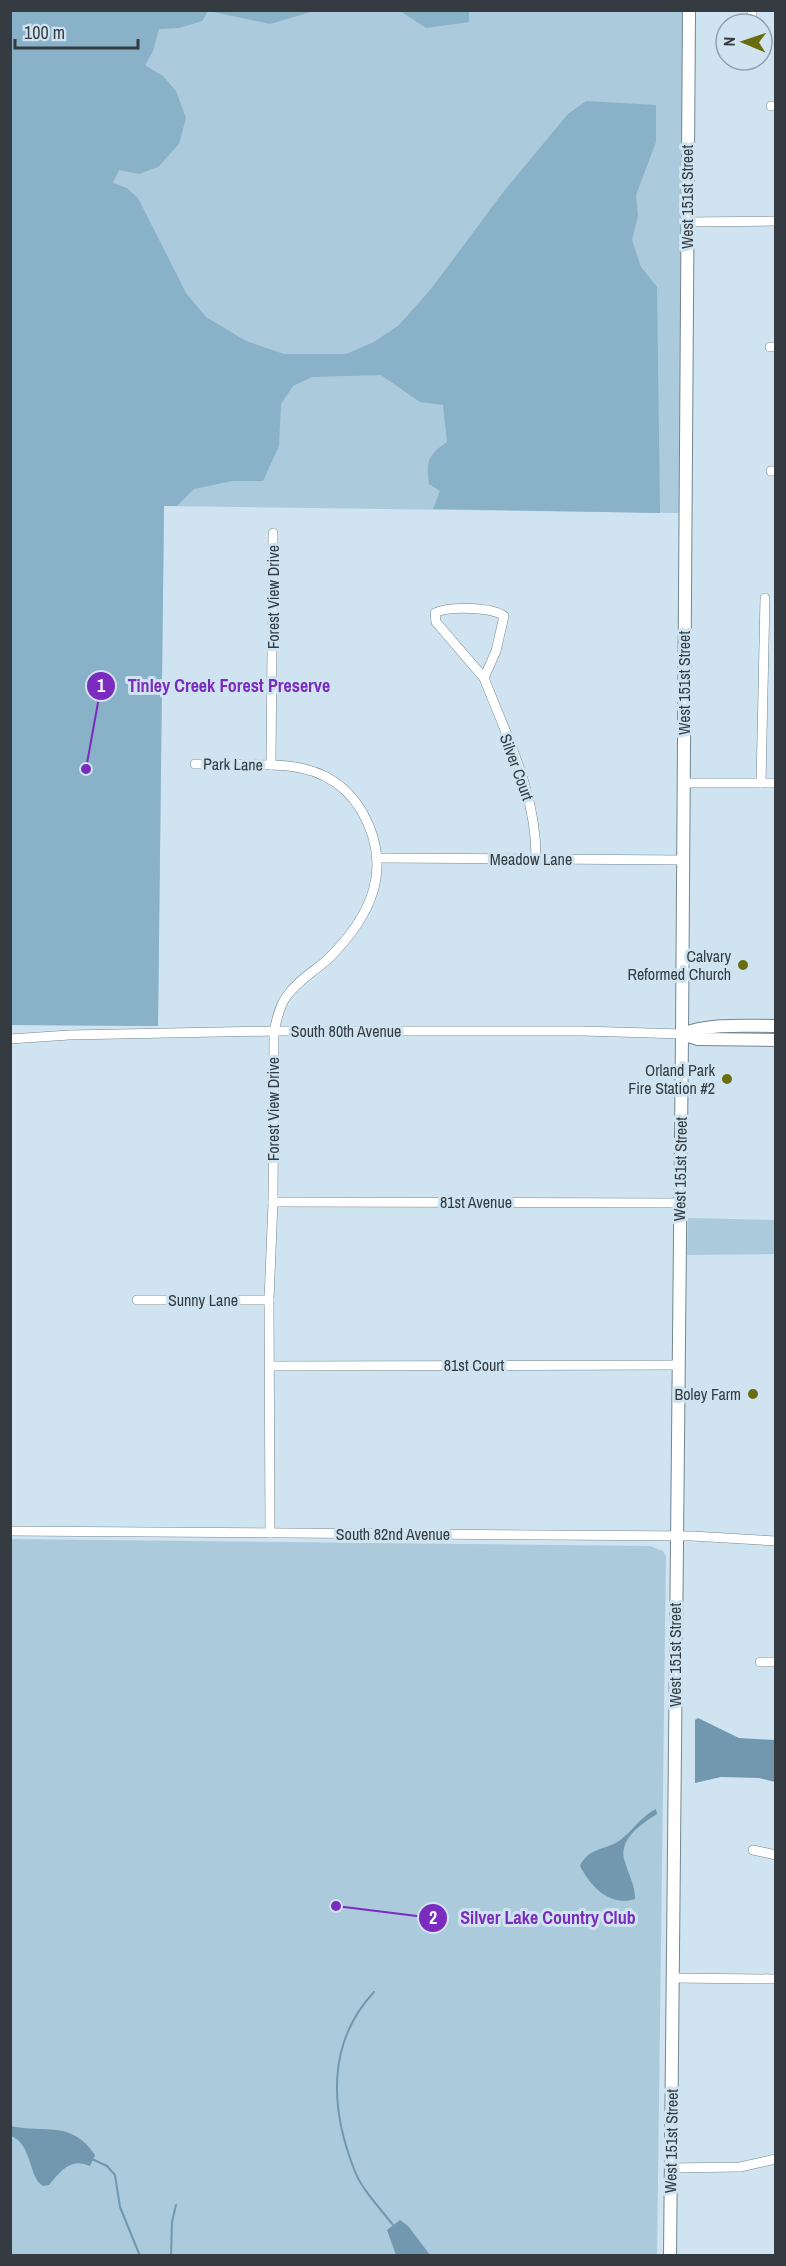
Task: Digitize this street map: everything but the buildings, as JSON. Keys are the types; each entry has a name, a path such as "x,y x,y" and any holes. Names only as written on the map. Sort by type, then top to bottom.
{"street":[{"name":"West 151st Street","path":"670,2256 689,10"},
{"path":"687,222 776,221"},
{"name":"Forest View Drive","path":"270,1533 269,1300 273,1202 274,1031 279,1011 290,992 356,929 374,892 378,858 364,816 345,789 318,772 292,766 271,765 273,532"},
{"path":"760,783 765,598"},
{"name":"Silver Court","path":"484,678 496,651 504,616 495,610 443,608 435,613 436,622 484,678 527,790 536,831 536,860"},
{"name":"Park Lane","path":"195,764 271,765"},
{"path":"684,783 776,783"},
{"name":"Meadow Lane","path":"378,858 683,860"},
{"name":"South 80th Avenue","path":"682,1034 715,1026 776,1026"},
{"name":"South 80th Avenue","path":"10,1039 69,1035 274,1031 582,1031 682,1034 698,1039 776,1040"},
{"name":"81st Avenue","path":"273,1202 680,1203"},
{"name":"Sunny Lane","path":"137,1300 269,1300"},
{"name":"81st Court","path":"270,1366 678,1365"},
{"name":"South 82nd Avenue","path":"10,1531 676,1537 776,1541"},
{"path":"760,1662 776,1662"},
{"path":"753,1850 776,1855"},
{"path":"673,1978 776,1979"},
{"path":"671,2168 740,2167 776,2158"}],"shaded area":[{"path":"11,10 208,11 202,21 179,28 159,29 153,51 145,65 163,76 176,91 186,118 179,144 158,167 139,174 119,170 113,183 127,188 138,198 186,293 206,317 246,341 284,354 346,354 374,342 399,325 431,289 504,191 568,114 586,101 656,105 656,142 636,195 638,216 632,240 641,267 657,287 660,513 433,509 440,491 429,484 428,464 432,455 447,442 443,405 420,402 381,375 312,377 293,386 281,404 279,446 263,481 232,481 194,489 177,506 164,506 158,1026 11,1025"},
{"path":"11,11 683,11 679,513 164,506 158,1026 11,1025"},
{"path":"209,11 314,11 270,24"},
{"path":"400,11 469,11 469,22 426,28"},
{"path":"688,1218 775,1220 775,1254 687,1255"},
{"path":"11,1539 650,1546 663,1551 666,1556 657,2255 11,2256"},
{"path":"698,1718 739,1738 775,1740 775,1782 759,1778 721,1777 695,1783 695,1720"},
{"path":"656,1809 657,1814 632,1834 624,1847 623,1854 635,1899 626,1901 610,1898 590,1881 580,1866 583,1860 597,1850 619,1841 645,1816"},
{"path":"11,2126 67,2132 86,2144 95,2155 90,2166 71,2164 62,2170 49,2185 43,2186 35,2176 23,2146 11,2136"},
{"path":"400,2220 408,2226 430,2255 396,2255 387,2230"}],"waterway":[{"path":"374,1992 359,2011 348,2032 337,2076 337,2099 340,2123 357,2176 393,2225"},
{"path":"92,2159 107,2166 115,2175 120,2207 140,2256"},
{"path":"171,2256 172,2222 176,2205"}],"place":[{"name":"Tinley Creek Forest Preserve","path":"86,769"},
{"name":"Calvary Reformed Church","path":"743,965"},
{"name":"Orland Park Fire Station #2","path":"727,1079"},
{"name":"Boley Farm","path":"753,1394"},
{"name":"Silver Lake Country Club","path":"336,1906"}]}
